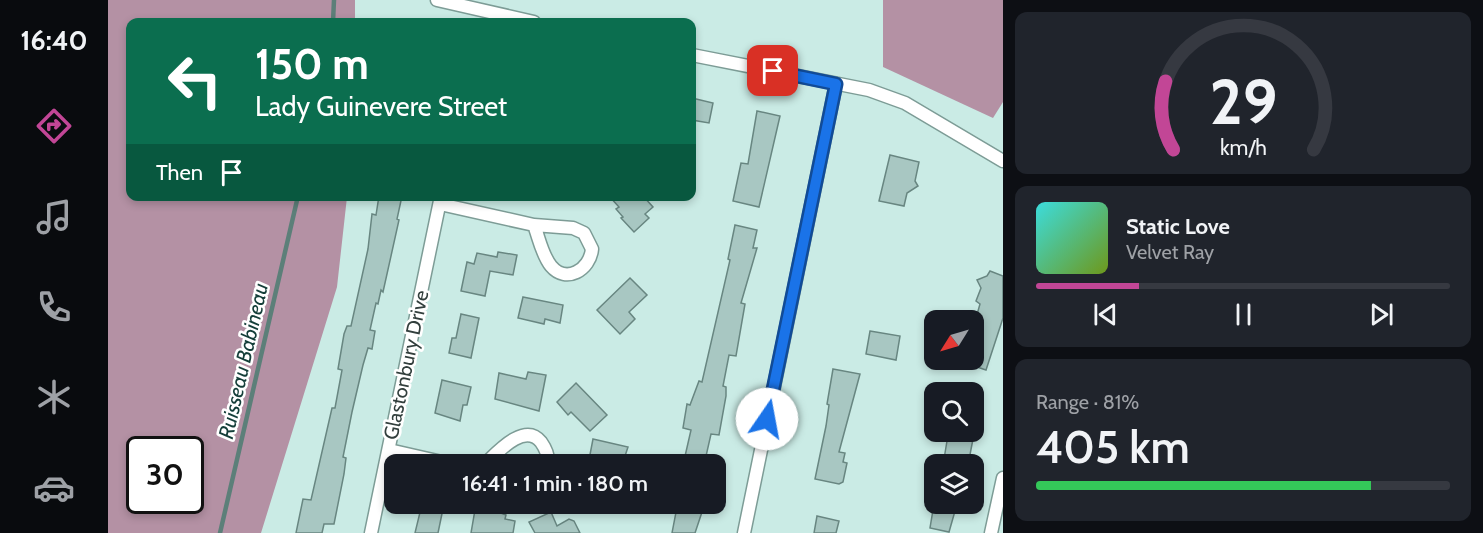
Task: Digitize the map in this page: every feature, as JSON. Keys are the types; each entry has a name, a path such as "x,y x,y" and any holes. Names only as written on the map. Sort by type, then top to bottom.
{"street":[{"path":"437,0 479,17"},
{"path":"696,56 869,90 905,103 1003,161"},
{"path":"744,533 836,84"},
{"name":"Glastonbury Drive","path":"371,533 441,201"},
{"path":"445,201 534,225 580,231 591,245 589,262 573,274 554,269 546,257 534,225"},
{"path":"496,454 510,441 524,436 537,438 547,454"},
{"path":"389,450 407,454"},
{"path":"991,533 1003,478"}],"shaded area":[{"path":"108,0 355,0 355,18 126,18 126,201 347,201 337,287 261,533 108,533"},
{"path":"883,0 1003,0 1003,102 993,118 883,67"}],"building":[{"path":"696,99 713,103 709,123 696,121"},
{"path":"757,111 780,116 759,207 733,201 741,163 748,164"},
{"path":"890,155 919,162 915,181 918,186 907,193 904,206 879,201"},
{"path":"378,201 401,201 383,292 381,290 378,304 376,303 370,330 375,331 372,349 368,348 352,412 343,457 346,458 344,474 334,524 324,524 322,533 296,533 303,499 311,500 332,408 335,408 342,370 338,369 344,334 347,326 351,326 368,249 372,214 376,215"},
{"path":"614,201 648,201 653,207 645,214 649,218 634,232 621,218 623,217 616,209 619,207"},
{"path":"735,225 757,230 753,248 757,248 741,303 745,304 736,356 729,355 723,386 726,387 726,396 719,435 711,434 706,454 686,454 691,430 683,428 687,404 690,405 699,381 702,382 730,260 728,259"},
{"path":"498,252 517,255 513,275 490,271 485,296 461,291 467,262 474,264 477,253 497,257"},
{"path":"990,271 1003,276 1003,318 986,370 984,369 984,310 978,310 980,304 976,301 981,288 977,280 987,276"},
{"path":"630,278 647,295 629,312 635,319 620,334 597,310"},
{"path":"523,297 563,305 560,323 545,319 544,324 518,318"},
{"path":"461,314 479,318 471,358 449,353 452,338 456,338"},
{"path":"870,331 900,336 896,360 866,354"},
{"path":"833,369 860,374 839,452 845,453 843,462 847,463 843,482 839,484 815,479 826,426"},
{"path":"528,372 546,375 539,411 495,399 499,373 526,379"},
{"path":"442,380 471,387 467,405 463,405 460,421 435,413"},
{"path":"576,383 607,415 590,431 571,412 568,415 557,402"},
{"path":"593,439 628,447 626,454 590,454"},
{"path":"947,442 972,442 970,454 945,454"},
{"path":"420,514 442,514 438,533 415,533"},
{"path":"474,514 503,514 506,515 505,519 515,521 513,533 471,533"},
{"path":"552,514 557,526 569,519 574,521 580,533 535,533 529,522"},
{"path":"676,514 701,514 695,533 672,533"},
{"path":"932,514 954,514 949,532 930,528"},
{"path":"817,516 839,521 836,533 814,533"}],"waterway":[{"name":"Ruisseau Babineau","path":"333,18 334,0"},
{"name":"Ruisseau Babineau","path":"220,533 297,201"}],"route":[{"path":"767,419 836,84 773,71"}]}
